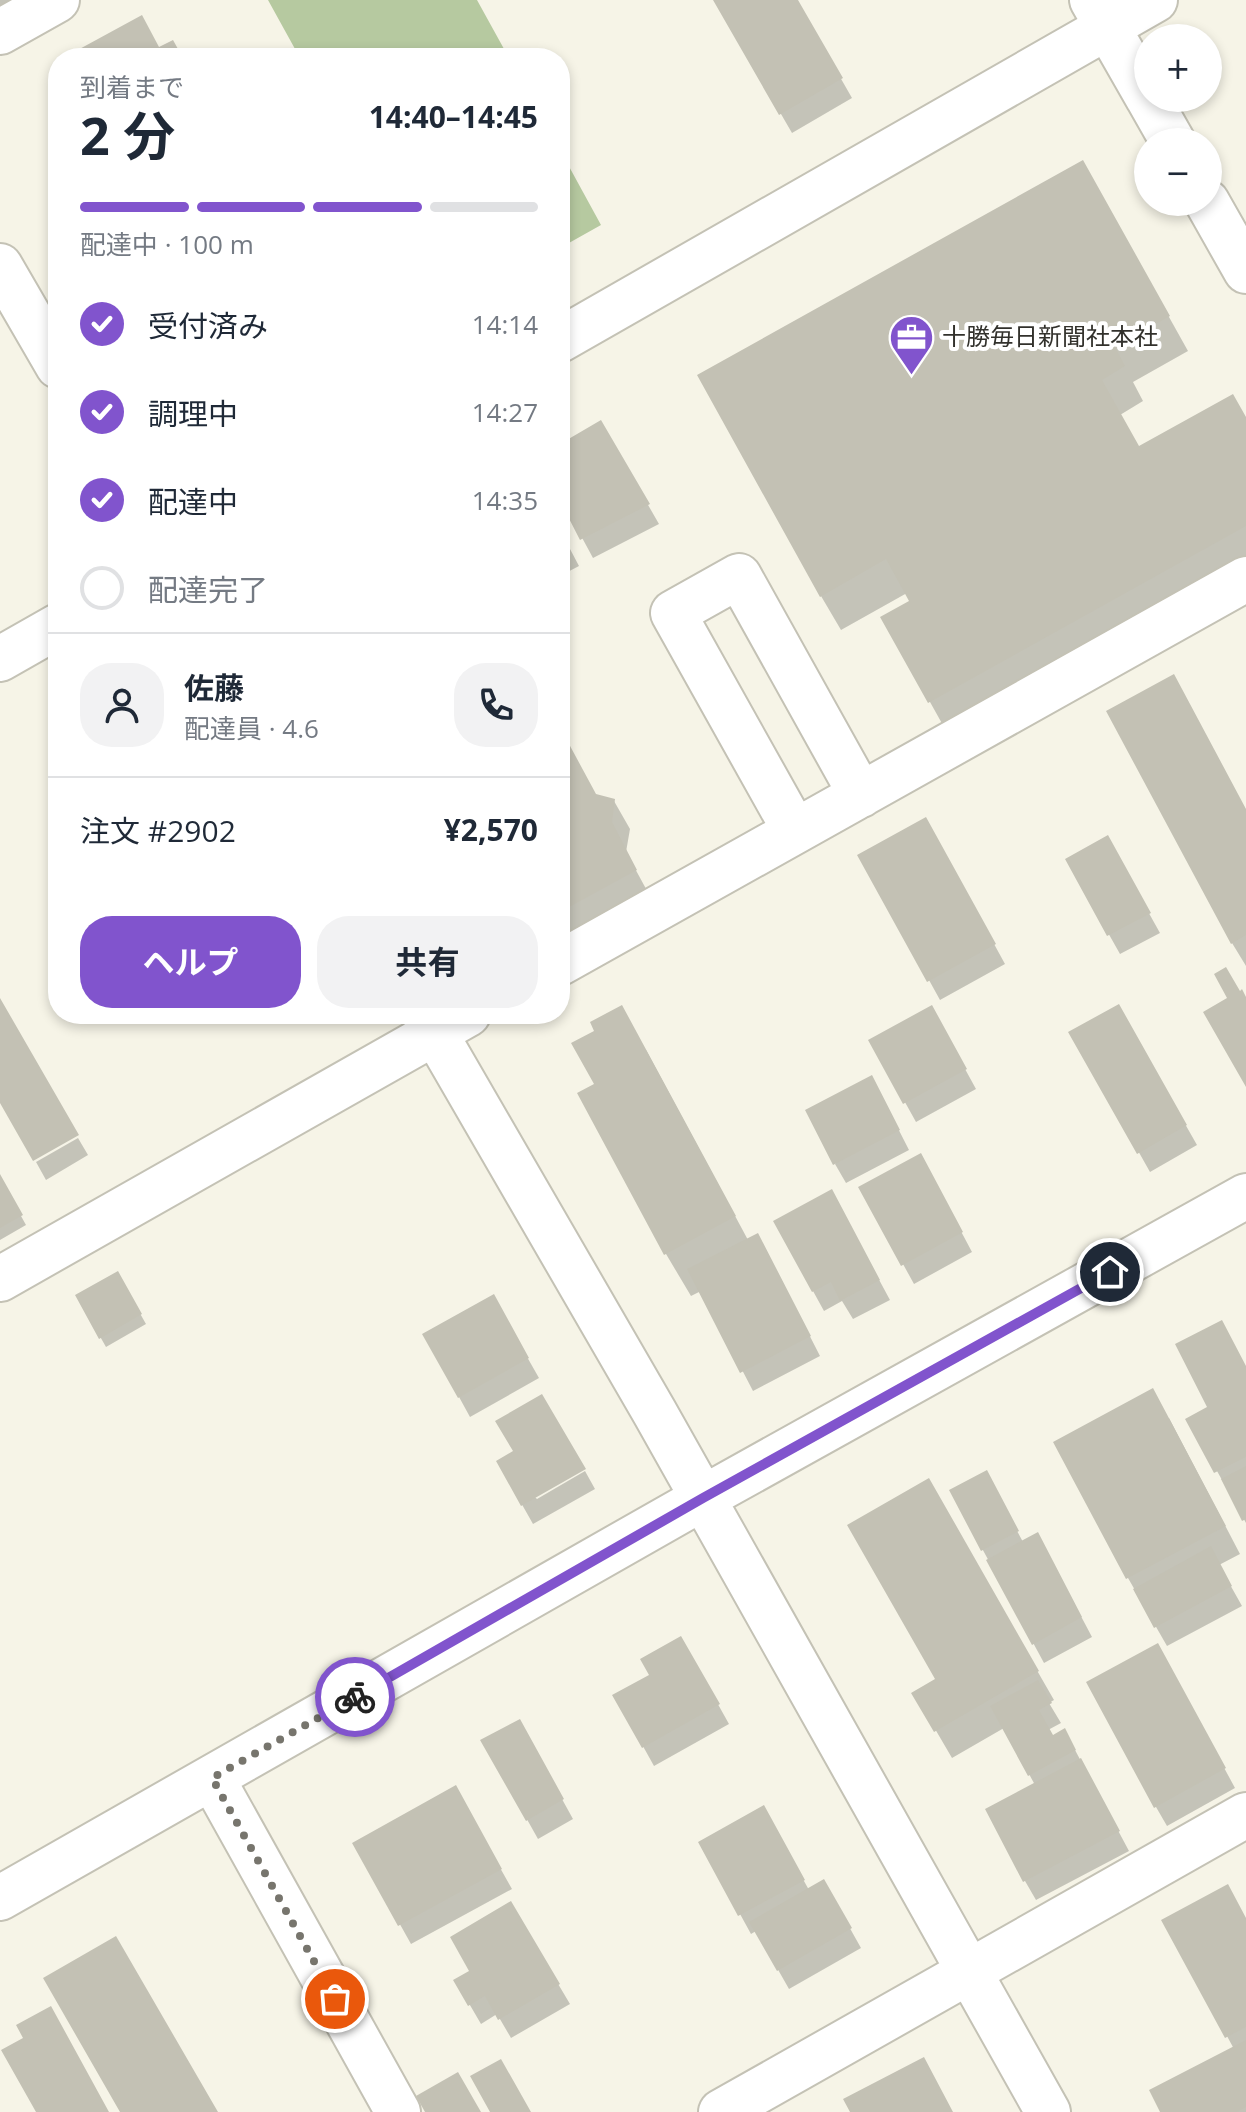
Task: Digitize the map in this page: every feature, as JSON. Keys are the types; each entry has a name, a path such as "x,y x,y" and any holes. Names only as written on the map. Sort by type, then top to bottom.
{"street":[{"path":"0,32 57,0"},
{"path":"570,334 1100,14 1155,0"},
{"path":"1100,14 1134,74"},
{"path":"1215,216 1246,271"},
{"path":"0,266 48,349"},
{"path":"795,831 673,613 739,576 861,795"},
{"path":"570,957 1246,579"},
{"path":"0,659 48,632"},
{"path":"0,1279 435,1024"},
{"path":"444,1024 703,1498 1048,2112"},
{"path":"0,1898 703,1498 1246,1196"},
{"path":"212,1778 398,2112"},
{"path":"721,2112 1246,1815"}],"green space":[{"path":"268,0 477,0 503,48 294,48"},
{"path":"570,168 601,225 570,242"}],"building":[{"path":"713,0 798,0 843,78 779,115"},
{"path":"142,15 159,47 173,40 177,48 81,48"},
{"path":"1083,160 1170,316 1115,347 1125,366 1102,380 1139,446 1233,394 1246,417 1246,526 928,703 880,617 909,601 886,559 820,597 697,375"},
{"path":"601,420 650,504 580,540 570,520 570,438"},
{"path":"1174,674 1246,809 1246,935 1231,944 1106,711"},
{"path":"570,746 596,794 615,799 612,822 637,870 570,907"},
{"path":"926,817 996,944 927,982 857,855"},
{"path":"1108,835 1151,913 1107,936 1065,859"},
{"path":"1226,967 1246,997 1246,1087 1203,1012 1227,998 1214,974"},
{"path":"0,998 79,1135 33,1161 0,1103"},
{"path":"1119,1004 1187,1125 1137,1154 1068,1032"},
{"path":"622,1005 736,1216 664,1255 577,1093 594,1084 571,1043 594,1031 590,1022"},
{"path":"932,1005 967,1069 903,1104 868,1040"},
{"path":"872,1075 900,1130 833,1165 805,1110"},
{"path":"921,1153 963,1232 901,1266 858,1187"},
{"path":"0,1174 23,1215 0,1228"},
{"path":"832,1189 880,1280 840,1301 831,1282 812,1292 773,1221"},
{"path":"758,1233 811,1336 740,1373 687,1269"},
{"path":"118,1271 142,1314 99,1339 75,1295"},
{"path":"494,1294 529,1358 458,1398 422,1334"},
{"path":"1222,1320 1246,1366 1246,1457 1214,1473 1185,1419 1207,1407 1175,1344"},
{"path":"1153,1388 1226,1526 1126,1579 1053,1442"},
{"path":"542,1394 586,1469 521,1506 496,1461 513,1451 495,1421"},
{"path":"1246,1466 1246,1519 1242,1521 1221,1479"},
{"path":"987,1470 1019,1531 981,1551 949,1490"},
{"path":"929,1478 1039,1671 934,1732 911,1693 935,1679 847,1525"},
{"path":"1038,1532 1082,1617 1032,1645 986,1560"},
{"path":"1211,1546 1232,1586 1154,1628 1133,1589"},
{"path":"681,1636 720,1704 642,1748 612,1695 649,1675 640,1659"},
{"path":"1158,1643 1226,1768 1154,1808 1086,1682"},
{"path":"1038,1680 1052,1703 1039,1710 1053,1735 1065,1728 1076,1750 1028,1776 990,1706"},
{"path":"520,1719 564,1799 526,1821 480,1740"},
{"path":"1081,1758 1120,1831 1023,1882 985,1809"},
{"path":"456,1785 502,1869 398,1926 352,1843"},
{"path":"764,1805 805,1880 738,1916 698,1842"},
{"path":"824,1879 852,1928 777,1971 749,1922"},
{"path":"1228,1884 1246,1918 1246,2027 1225,2038 1161,1920"},
{"path":"511,1901 560,1984 498,2020 485,1996 468,2006 453,1980 469,1971 450,1937"},
{"path":"116,1936 218,2112 120,2112 43,1978"},
{"path":"51,2006 109,2112 36,2112 1,2050 23,2038 16,2025"},
{"path":"1246,2040 1246,2107 1237,2112 1160,2112 1149,2090"},
{"path":"924,2057 953,2112 850,2112 843,2099"},
{"path":"501,2059 531,2112 490,2112 470,2076"},
{"path":"458,2072 481,2112 425,2112 416,2096"}],"way so far":[{"path":"335,1999 212,1778 355,1697"}],"place":[{"name":"十勝毎日新聞社本社","path":"911,376"}],"route":[{"path":"355,1697 703,1498 1110,1272"}]}
